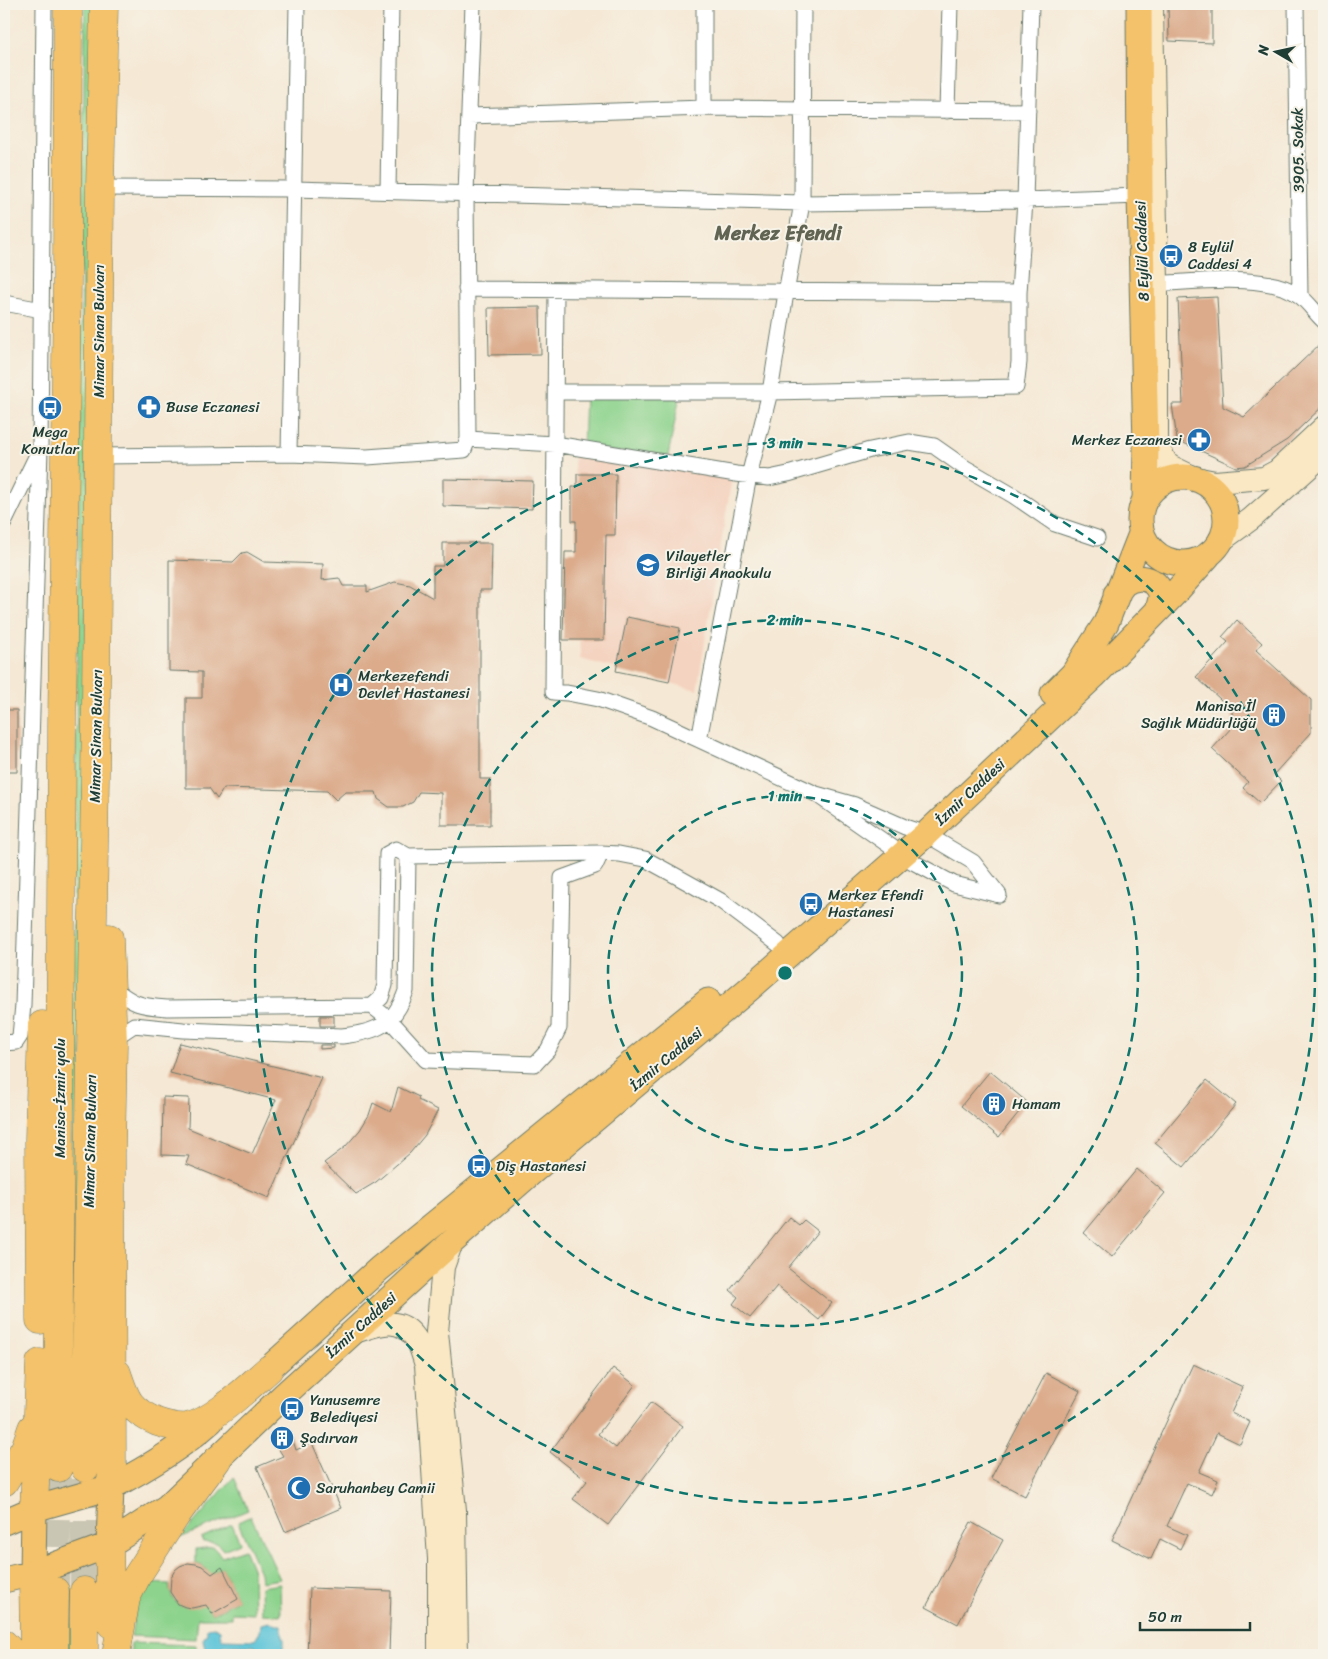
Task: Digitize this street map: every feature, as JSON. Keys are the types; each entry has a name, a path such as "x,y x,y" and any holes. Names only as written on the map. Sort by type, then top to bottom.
{"highway":[{"path":"4,1482 25,1448 34,1423 40,1385 39,1139 41,1040 54,878 62,727 68,4"},
{"name":"Mimar Sinan Bulvarı","path":"59,1469 96,709 100,188 104,4"},
{"path":"59,1469 42,1476 50,1478 93,1476 104,1473 112,1475 112,987 96,709"},
{"name":"Manisa-İzmir yolu","path":"59,1469 62,727"},
{"path":"112,1357 124,1394 131,1407 148,1418 167,1426 186,1427 208,1420 269,1369"},
{"path":"34,1509 59,1469 40,1385"},
{"path":"116,1655 126,1598 136,1576 176,1514 217,1460"},
{"path":"109,1544 112,1655"},
{"path":"33,1573 34,1655"},
{"path":"54,1655 55,1591"},
{"path":"84,1591 84,1655"},
{"path":"4,1644 14,1655"}],"main road":[{"name":"8 Eylül Caddesi","path":"1139,4 1140,196 1150,284 1145,499"},
{"path":"1176,477 1195,478 1214,489 1222,500 1226,513 1226,527 1215,548 1196,562 1182,564 1169,562 1157,556 1141,534 1140,516 1145,499 1152,489 1163,481 1176,477"},
{"name":"İzmir Caddesi","path":"921,832 1073,674 1106,623 1141,534"},
{"name":"İzmir Caddesi","path":"4,1522 112,1475 157,1461 198,1433 379,1269 782,949 921,832 1094,676 1215,548"},
{"path":"1116,594 1124,585 1134,579 1146,579 1157,584 1161,595 1158,610"},
{"name":"İzmir Caddesi","path":"4,1580 33,1573 109,1544 167,1507 282,1396 452,1242 533,1171 749,989 782,949"},
{"path":"109,1544 112,1475"},
{"path":"33,1573 34,1509"}],"street":[{"path":"4,1043 16,1042 20,1036 23,1005 40,449 44,4"},
{"path":"289,454 297,4"},
{"path":"388,191 391,4"},
{"path":"99,456 289,454 367,457 464,450 468,439 466,193 473,4"},
{"path":"704,4 704,108"},
{"path":"700,740 749,476 770,392 802,203 803,4"},
{"path":"947,111 950,4"},
{"path":"556,392 770,392 1016,387 1020,362 1019,294 1025,200 1031,4"},
{"path":"1152,4 1150,284 1157,446 1168,465 1195,478 1215,482 1264,478 1277,471 1324,427"},
{"name":"3905. Sokak","path":"1296,4 1300,296"},
{"path":"469,116 704,108 1028,111"},
{"path":"100,188 388,191 802,203 1025,200 1140,196"},
{"path":"1150,284 1236,280 1278,285 1300,296 1324,321"},
{"path":"466,289 1019,294"},
{"path":"556,291 553,692 598,699 652,718 816,794 855,805 921,832 973,862 999,896 954,884 898,851 816,794"},
{"path":"4,303 42,310"},
{"path":"468,439 555,444 768,478 870,450 909,442 934,446 1055,524 1097,538"},
{"path":"6,514 40,449"},
{"name":"İzmir Caddesi","path":"1215,548 1251,519 1324,454"},
{"path":"6,514 27,503 38,508"},
{"path":"372,1006 381,998 385,985 386,854 396,849 408,856 602,853 645,859 721,901 782,949"},
{"path":"112,987 130,1001 143,1006 167,1008 372,1006 390,1020 426,1060 535,1064 548,1050 559,1028 562,878 595,866 602,853"},
{"path":"113,1043 122,1033 134,1025 183,1030 342,1036 368,1033 390,1020 400,1007 406,991 408,856"},
{"path":"452,1242 443,1267 437,1332 455,1510 457,1655"},
{"path":"352,1333 390,1323 405,1327 417,1340 426,1365 439,1559 440,1655"}],"shaded area":[{"name":"Vilayetler Birliği Anaokulu","path":"574,456 733,471 697,690 580,659"}],"green space":[{"path":"85,4 94,4 76,1469 67,1469"},
{"path":"585,395 680,395 668,456 583,449"},
{"path":"234,1477 248,1510 180,1538"},
{"path":"251,1516 280,1579 261,1582 260,1573 238,1522"},
{"path":"232,1524 240,1543 223,1550 217,1543 203,1542 201,1538"},
{"path":"213,1547 222,1557 244,1549 253,1571 254,1614 232,1613 232,1618 198,1618 196,1639 131,1636 137,1601 148,1583 169,1584 170,1592 176,1602 181,1605 192,1606 205,1602 212,1614 238,1600 222,1567 211,1575 203,1566 196,1564 196,1549"},
{"path":"280,1584 281,1615 262,1614 261,1587"},
{"path":"65,1589 73,1589 73,1655 64,1655"},
{"path":"131,1643 196,1645 196,1655 131,1655"}],"water":[{"path":"270,1622 281,1625 284,1642 280,1655 259,1655 255,1646 223,1645 219,1649 219,1655 206,1654 203,1639 207,1634 207,1628 214,1627 220,1630 222,1639 255,1640 260,1632 261,1624"}],"building":[{"path":"1212,6 1212,43 1169,41 1168,7"},
{"path":"1217,297 1223,407 1244,417 1324,340 1324,405 1287,440 1245,466 1236,467 1177,440 1172,404 1183,404 1178,299"},
{"path":"540,307 541,354 489,355 488,308"},
{"path":"577,474 616,474 615,535 606,535 604,640 563,640 565,552 576,552 576,521 572,521 572,487 577,487"},
{"path":"443,479 533,481 532,509 443,506"},
{"name":"Merkezefendi Devlet Hastanesi","path":"443,543 492,543 491,590 480,590 480,779 490,779 490,825 441,825 441,793 419,792 413,802 403,807 389,807 378,799 376,792 345,792 336,800 327,791 224,788 217,799 209,788 186,788 186,698 202,698 202,672 169,671 169,560 233,562 242,553 247,552 264,562 323,564 322,580 339,578 343,586 367,586 367,592 395,582 410,585 433,598 433,566 443,566"},
{"path":"627,617 680,628 669,682 616,671"},
{"name":"Manisa İl Sağlık Müdürlüğü","path":"1237,620 1262,643 1256,650 1311,700 1311,733 1274,774 1281,781 1260,803 1243,788 1248,782 1212,749 1233,726 1232,710 1196,677 1228,642 1222,637"},
{"path":"4,710 17,710 17,772 4,772"},
{"path":"320,1016 334,1016 334,1026 320,1026"},
{"path":"180,1043 322,1078 269,1198 186,1164 189,1156 162,1155 163,1097 189,1098 188,1128 252,1154 276,1100 170,1073"},
{"path":"320,1045 334,1045 334,1048 320,1049"},
{"name":"Hamam","path":"990,1071 1027,1102 999,1137 961,1106"},
{"path":"1207,1080 1236,1104 1184,1167 1155,1143"},
{"path":"398,1087 419,1097 418,1100 438,1110 425,1135 410,1153 376,1182 356,1194 324,1163 345,1147 360,1130 369,1115 373,1103 391,1112"},
{"path":"1137,1169 1165,1193 1112,1257 1084,1233"},
{"path":"789,1217 799,1225 804,1220 818,1231 788,1268 832,1303 819,1320 777,1286 750,1318 733,1304 738,1297 730,1290"},
{"path":"1193,1364 1243,1387 1231,1413 1250,1422 1240,1444 1217,1433 1199,1472 1218,1480 1212,1494 1187,1483 1167,1526 1187,1535 1180,1549 1160,1539 1151,1559 1112,1540"},
{"path":"613,1368 635,1385 598,1434 616,1448 651,1402 683,1426 608,1525 573,1499 587,1481 550,1452"},
{"path":"1046,1373 1080,1391 1025,1496 991,1478"},
{"name":"Saruhanbey Camii","path":"283,1429 291,1434 296,1450 312,1443 341,1508 285,1532 257,1467 283,1456 273,1440 274,1433"},
{"path":"971,1522 1003,1540 958,1624 926,1607"},
{"path":"188,1563 202,1566 212,1574 222,1567 238,1599 212,1614 206,1605 192,1608 178,1604 170,1592 171,1577 175,1570"},
{"path":"310,1588 391,1591 389,1655 307,1655"}],"tunnel":[{"path":"55,1589 58,1468"},
{"path":"84,1591 85,1470"}],"place":[{"name":"8 Eylül Caddesi 4","path":"1171,256"},
{"name":"Buse Eczanesi","path":"149,407"},
{"name":"Mega Konutlar","path":"50,408"},
{"name":"Merkez Eczanesi","path":"1199,440"},
{"name":"Vilayetler Birliği Anaokulu","path":"648,565"},
{"name":"Merkezefendi Devlet Hastanesi","path":"341,685"},
{"name":"Manisa İl Sağlık Müdürlüğü","path":"1274,715"},
{"name":"Merkez Efendi Hastanesi","path":"811,904"},
{"name":"Hamam","path":"994,1104"},
{"name":"Diş Hastanesi","path":"479,1166"},
{"name":"Yunusemre Belediyesi","path":"292,1409"},
{"name":"Şadırvan","path":"282,1438"},
{"name":"Saruhanbey Camii","path":"299,1488"}],"district":[{"name":"Merkez Efendi","path":"778,233"}]}
